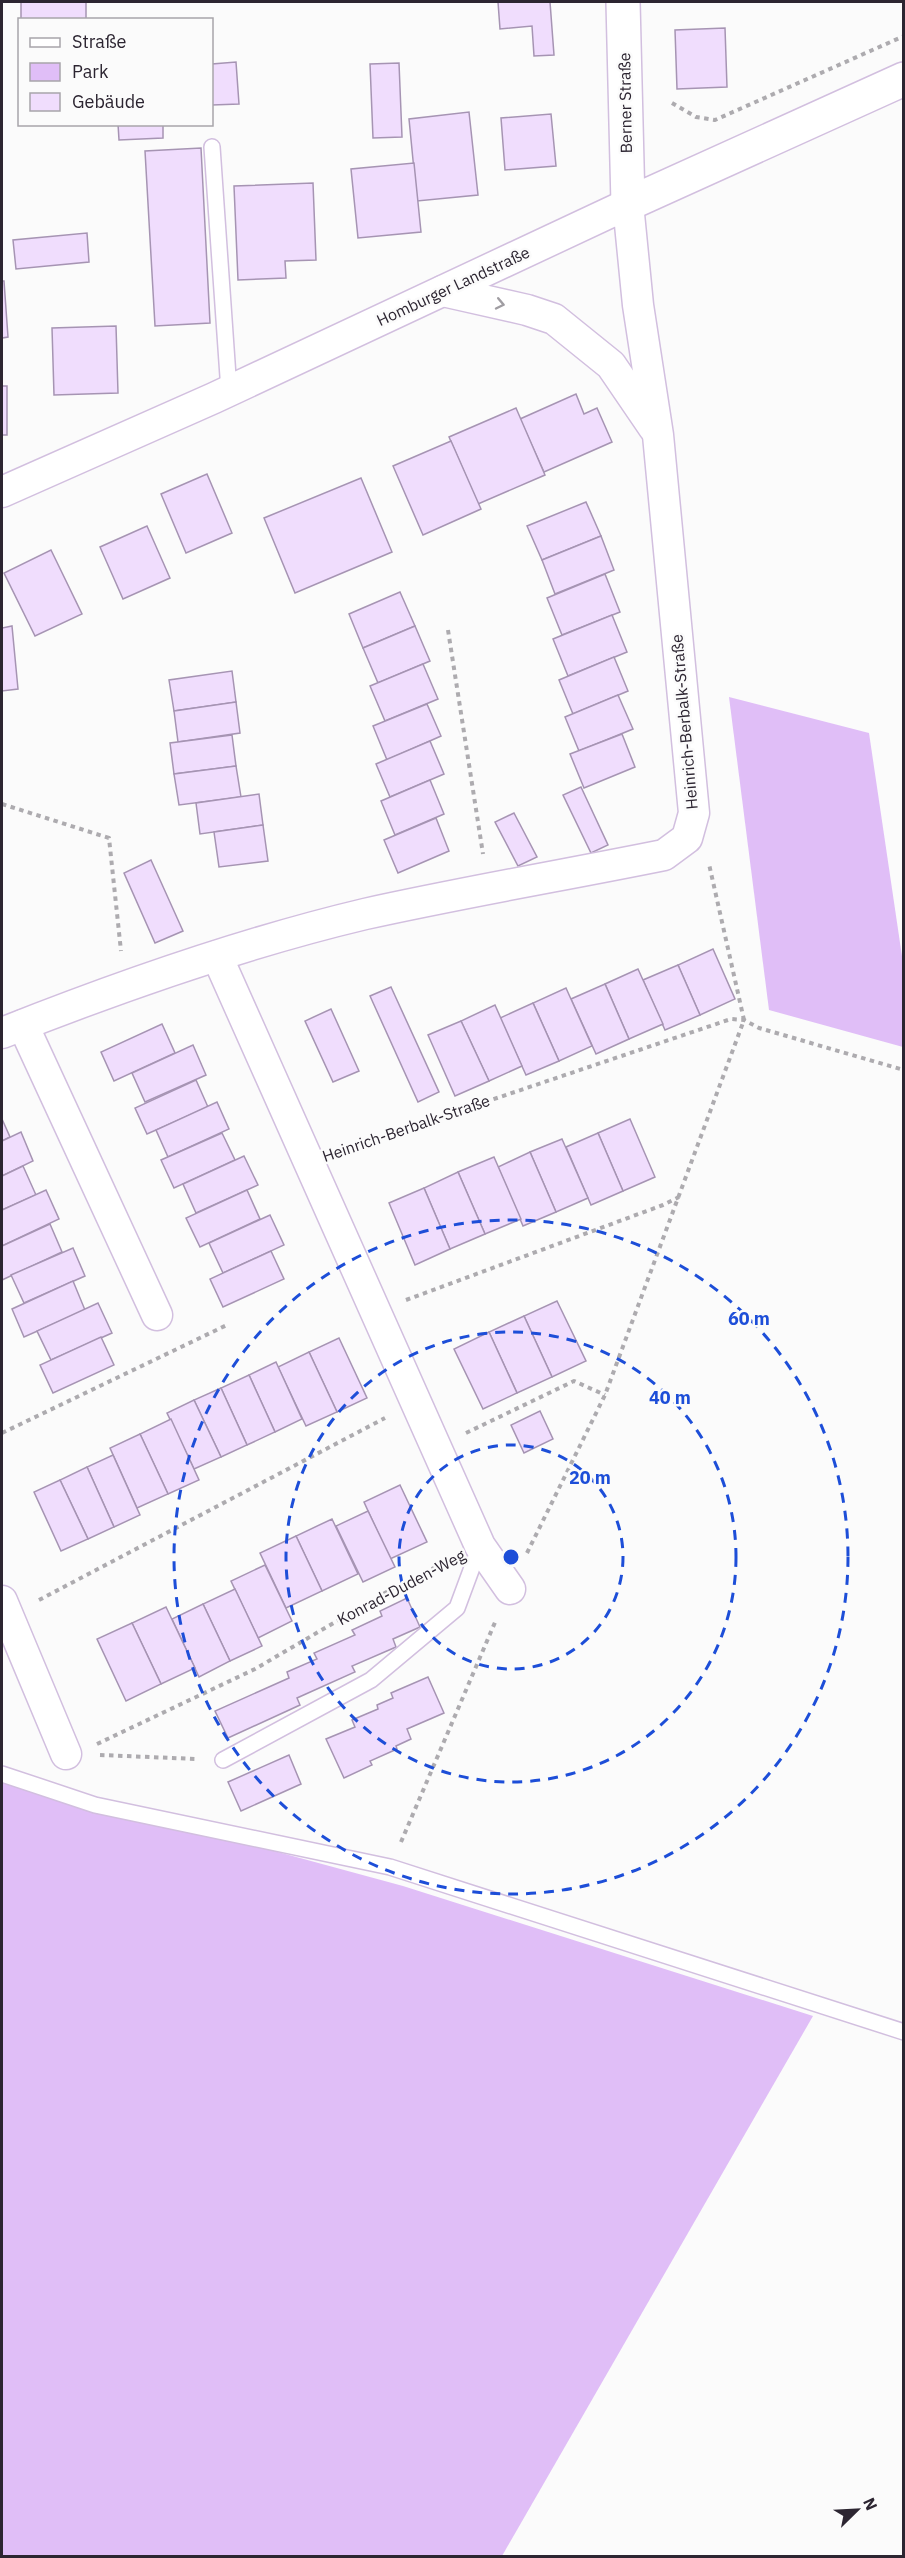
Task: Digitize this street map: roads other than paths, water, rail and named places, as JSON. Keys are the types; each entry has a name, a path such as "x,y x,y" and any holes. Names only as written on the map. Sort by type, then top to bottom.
{"street":[{"name":"Berner Straße","path":"623,2 628,204"},
{"name":"Homburger Landstraße","path":"2,492 229,391 628,204 903,79"},
{"name":"Heinrich-Berbalk-Straße","path":"510,1589 480,1546 217,956 366,914 664,855 687,838 694,813 658,435 638,305 628,204"},
{"name":"Heinrich-Berbalk-Straße","path":"443,291 527,310 554,319 611,365 658,435"},
{"path":"157,1315 12,1029 217,956"},
{"path":"5,1609 70,1754"}],"lane":[{"path":"212,147 229,391"},
{"name":"Konrad-Duden-Weg","path":"223,1760 371,1680 440,1623 457,1608 480,1546"},
{"path":"2,1774 95,1805 390,1867 903,2032"}]}
